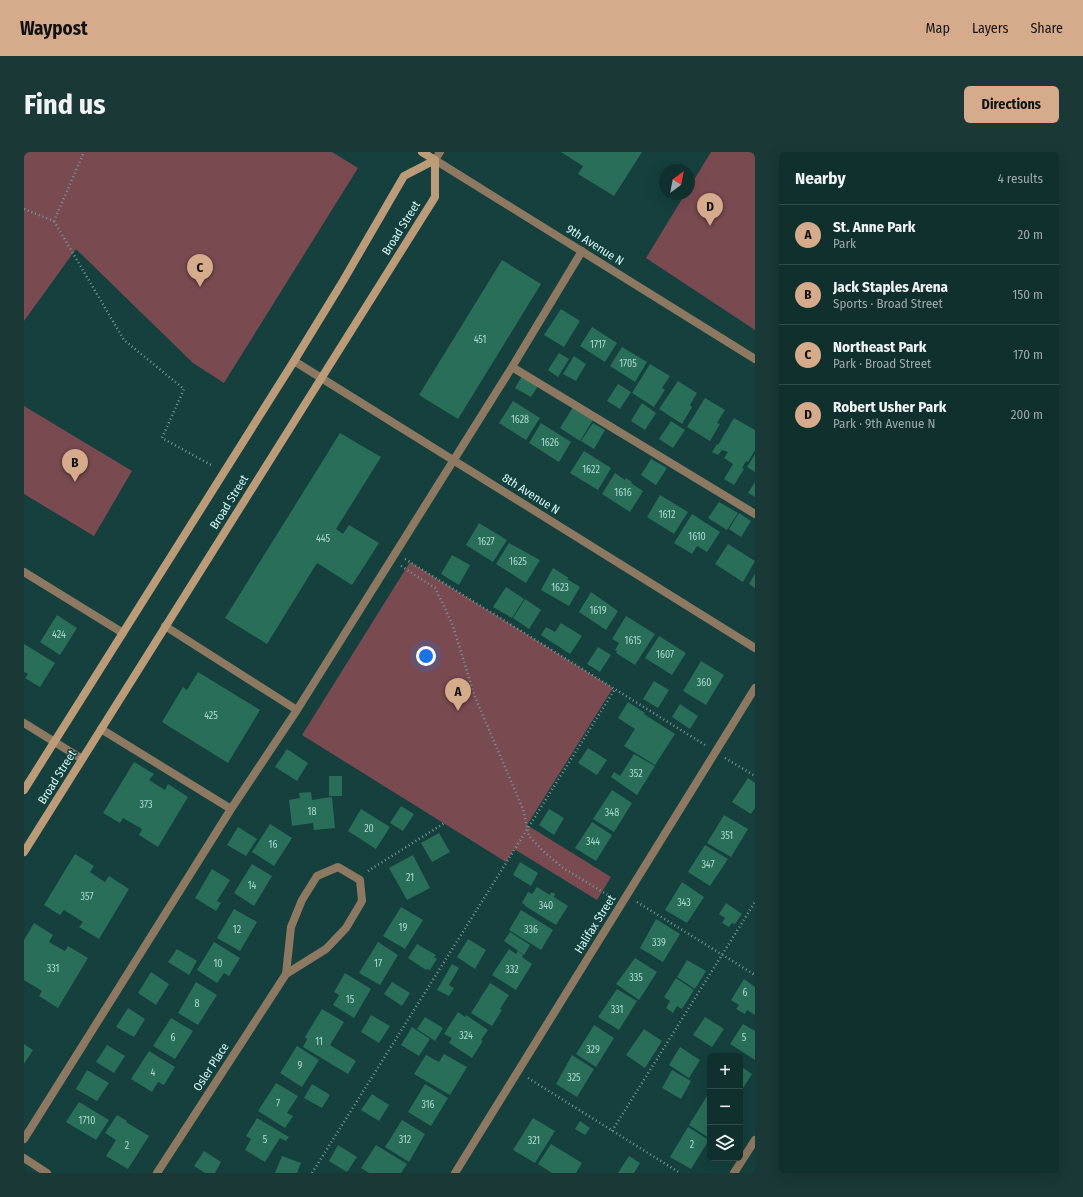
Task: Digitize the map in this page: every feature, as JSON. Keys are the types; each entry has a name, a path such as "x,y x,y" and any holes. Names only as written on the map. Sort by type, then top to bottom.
{"main road":[{"name":"9th Avenue N","path":"422,152 436,160"},
{"name":"Broad Street","path":"24,790 294,361 343,281 404,176 436,160 435,197 24,852"}],"street":[{"name":"Broad Street","path":"436,160 440,152"},
{"name":"9th Avenue N","path":"436,160 755,359"},
{"path":"24,1139 231,809 297,710 512,367 582,251"},
{"name":"8th Avenue N","path":"294,361 755,648"},
{"path":"512,367 755,514"},
{"path":"24,572 123,633"},
{"path":"165,626 297,710"},
{"name":"Halifax Street","path":"459,1172 518,1072 755,688"},
{"path":"24,723 82,758"},
{"path":"101,729 231,809"},
{"name":"Osler Place","path":"157,1173 286,974 326,949 346,928 362,901 360,880 338,867 317,876 302,900 290,927 286,974"},
{"path":"734,1173 755,1140"},
{"path":"24,1158 47,1173"}],"path":[{"path":"54,221 84,152"},
{"path":"24,209 54,221 124,340 184,389 162,438 224,472"},
{"path":"393,556 615,689 755,776"},
{"path":"393,556 435,588 443,604 453,626 475,697 523,809 529,836 542,851 563,868 622,903"},
{"path":"312,1173 615,689"},
{"path":"357,878 446,822"},
{"path":"626,896 755,975"},
{"path":"612,1131 755,902"},
{"path":"518,1072 680,1173"}],"shaded area":[{"path":"24,152 332,152 358,168 224,383 193,363 76,249 24,321"},
{"path":"711,152 755,152 755,330 646,258 681,200 695,200 695,178"},
{"path":"24,406 132,471 94,536 24,494"},
{"path":"410,562 613,688 527,825 611,877 597,900 514,849 506,862 302,735"}],"building":[{"path":"561,152 642,152 614,196 578,174 583,166"},
{"path":"502,260 541,284 458,419 419,395"},
{"path":"561,309 580,321 564,347 544,335"},
{"path":"592,327 617,343 605,362 580,346"},
{"path":"622,347 647,362 635,382 610,366"},
{"path":"559,353 569,359 558,377 548,370"},
{"path":"574,356 586,364 576,381 563,374"},
{"path":"650,364 670,376 662,388 665,390 654,407 632,393"},
{"path":"522,376 538,386 531,397 515,388"},
{"path":"678,381 697,393 690,405 692,407 682,424 659,409"},
{"path":"618,384 631,392 620,409 607,401"},
{"path":"705,398 725,410 717,423 720,424 710,441 687,427"},
{"path":"513,401 540,418 526,440 499,423"},
{"path":"642,403 656,413 645,430 631,421"},
{"path":"573,407 593,420 580,441 560,428"},
{"path":"734,418 755,430 755,450 748,462 746,461 742,468 744,469 734,485 724,479 733,464 724,458 728,452 722,450 718,455 712,452 717,444 718,445"},
{"path":"671,421 685,430 673,448 659,439"},
{"path":"541,423 571,442 559,462 529,443"},
{"path":"593,423 605,430 594,449 581,441"},
{"path":"340,433 381,457 336,529 343,534 349,525 379,543 352,585 317,563 267,644 225,618"},
{"path":"584,451 611,468 598,490 570,473"},
{"path":"755,454 755,472 747,467"},
{"path":"651,459 667,468 656,485 641,475"},
{"path":"615,473 625,480 626,478 643,491 630,512 602,494"},
{"path":"755,482 755,497 748,493"},
{"path":"660,495 688,512 674,534 647,517"},
{"path":"719,502 738,513 727,530 708,518"},
{"path":"739,513 751,521 741,537 729,529"},
{"path":"692,514 720,532 707,552 697,546 692,554 674,543"},
{"path":"479,523 507,540 493,562 466,545"},
{"path":"509,543 540,560 526,583 496,564"},
{"path":"728,544 755,561 743,582 715,564"},
{"path":"452,555 470,565 459,585 441,574"},
{"path":"553,568 580,587 569,606 541,590"},
{"path":"755,574 755,588 749,584"},
{"path":"506,587 524,599 512,618 493,607"},
{"path":"591,592 618,611 606,630 579,612"},
{"path":"525,599 541,610 529,629 513,618"},
{"path":"57,615 77,628 60,655 40,642"},
{"path":"626,616 655,634 635,665 616,653 617,651 615,650 619,643 612,639"},
{"path":"561,623 582,636 570,654 541,635 546,627 555,632"},
{"path":"659,636 686,653 672,675 645,658"},
{"path":"24,644 55,663 40,687 25,678 28,674 24,672"},
{"path":"598,647 611,655 600,672 587,664"},
{"path":"701,661 724,675 706,705 683,691"},
{"path":"198,672 260,710 228,763 162,722 183,687 187,690"},
{"path":"654,681 669,690 658,708 643,699"},
{"path":"628,702 675,734 655,765 624,746 635,729 618,718"},
{"path":"680,704 698,716 690,729 672,717"},
{"path":"588,748 607,760 597,775 578,763"},
{"path":"287,749 308,763 297,781 275,767"},
{"path":"634,754 655,766 637,795 611,777 614,772 620,776"},
{"path":"134,762 154,774 149,780 165,790 168,784 188,797 158,847 139,835 142,829 123,818 120,823 103,813"},
{"path":"329,776 342,776 342,796 329,796"},
{"path":"748,778 755,783 755,808 751,814 732,802"},
{"path":"612,790 632,803 614,832 593,819"},
{"path":"311,792 312,800 332,797 335,828 314,830 313,823 292,826 289,800 300,798 299,793"},
{"path":"401,806 414,814 403,831 390,823"},
{"path":"361,809 390,827 376,849 348,831"},
{"path":"549,809 564,818 554,835 539,825"},
{"path":"724,815 748,829 731,857 707,843"},
{"path":"592,822 612,835 596,861 575,848"},
{"path":"270,824 292,838 274,866 252,852"},
{"path":"238,827 257,839 246,856 227,845"},
{"path":"439,833 450,852 432,862 421,843"},
{"path":"705,845 728,859 710,886 688,872"},
{"path":"75,854 94,866 90,872 105,882 109,876 129,889 99,939 79,927 83,922 64,910 60,915 44,905"},
{"path":"413,855 430,888 407,900 389,868"},
{"path":"520,862 538,873 531,886 513,875"},
{"path":"252,864 272,876 254,906 234,893"},
{"path":"212,869 230,880 217,901 221,903 216,911 195,898"},
{"path":"682,882 704,897 687,923 665,910"},
{"path":"537,887 550,895 551,892 555,894 554,897 568,906 556,925 522,903 528,892 532,894"},
{"path":"726,903 742,914 735,924 732,923 729,927 722,923 725,918 719,914"},
{"path":"401,907 423,920 405,949 383,936"},
{"path":"234,909 257,922 240,951 217,938"},
{"path":"521,910 553,930 541,950 509,930"},
{"path":"656,919 680,934 663,962 640,948"},
{"path":"34,923 53,935 49,942 65,951 68,946 88,958 58,1008 39,996 42,991 24,980 24,940"},
{"path":"510,932 530,945 524,955 504,941"},
{"path":"468,939 486,950 475,969 457,957"},
{"path":"214,942 240,958 229,976 224,973 217,983 197,970"},
{"path":"378,942 398,955 380,985 359,973"},
{"path":"417,944 436,955 434,957 437,959 430,970 426,970 408,958"},
{"path":"177,949 197,961 189,975 168,962"},
{"path":"509,949 516,954 518,951 523,955 522,957 532,964 516,990 492,975"},
{"path":"635,958 657,972 639,1000 616,984"},
{"path":"687,960 706,971 695,989 677,977"},
{"path":"452,964 459,968 449,985 454,988 449,996 437,990"},
{"path":"151,972 169,984 156,1005 138,993"},
{"path":"345,973 371,989 354,1018 333,1005 339,995 334,992"},
{"path":"676,978 694,990 682,1009 677,1006 673,1013 666,1008 670,1001 664,997"},
{"path":"744,979 755,987 755,1015 747,1010 745,1014 736,1009 739,1005 731,1000"},
{"path":"196,982 217,995 198,1025 178,1013"},
{"path":"392,982 410,993 402,1006 384,994"},
{"path":"490,983 509,995 492,1026 471,1013"},
{"path":"617,989 637,1001 619,1030 598,1017"},
{"path":"128,1008 145,1019 134,1037 116,1027"},
{"path":"322,1009 344,1022 330,1045 356,1061 348,1074 303,1047 307,1039 305,1037"},
{"path":"458,1012 465,1017 466,1015 488,1030 472,1058 449,1043 452,1038 444,1034"},
{"path":"371,1015 390,1026 379,1043 361,1032"},
{"path":"425,1017 443,1028 435,1041 417,1029"},
{"path":"705,1017 724,1029 712,1047 693,1035"},
{"path":"171,1018 193,1031 175,1059 153,1046"},
{"path":"743,1024 755,1031 755,1060 730,1044"},
{"path":"594,1025 614,1038 596,1067 576,1054"},
{"path":"412,1027 430,1039 419,1056 401,1045"},
{"path":"644,1029 662,1041 645,1068 626,1055"},
{"path":"24,1044 33,1050 24,1064"},
{"path":"107,1045 125,1056 114,1073 96,1062"},
{"path":"297,1046 319,1060 302,1087 280,1073"},
{"path":"680,1047 700,1060 689,1078 669,1065"},
{"path":"149,1051 175,1067 164,1085 158,1082 152,1092 131,1079"},
{"path":"444,1054 467,1067 450,1095 414,1074 426,1055 439,1062"},
{"path":"572,1055 594,1069 577,1097 556,1084"},
{"path":"743,1068 752,1074 743,1088"},
{"path":"87,1070 109,1083 97,1101 76,1089"},
{"path":"672,1070 691,1081 681,1099 662,1088"},
{"path":"276,1083 298,1096 287,1113 293,1116 285,1128 258,1111"},
{"path":"312,1084 330,1095 322,1108 304,1098"},
{"path":"425,1084 448,1098 431,1126 408,1112"},
{"path":"372,1094 389,1105 379,1121 361,1110"},
{"path":"707,1096 707,1137 689,1125"},
{"path":"79,1102 109,1120 96,1140 66,1122"},
{"path":"117,1115 149,1136 128,1169 106,1156 116,1140 105,1133"},
{"path":"257,1118 289,1137 286,1141 280,1138 265,1162 245,1150 251,1139 246,1136"},
{"path":"533,1118 555,1131 535,1163 513,1150"},
{"path":"402,1120 425,1134 409,1162 385,1147"},
{"path":"580,1121 590,1128 585,1135 575,1129"},
{"path":"688,1127 707,1139 707,1143 691,1169 670,1157"},
{"path":"551,1144 582,1163 576,1173 552,1173 538,1164"},
{"path":"338,1145 357,1157 347,1172 329,1161"},
{"path":"376,1145 407,1164 401,1173 369,1173 361,1168"},
{"path":"204,1151 221,1162 215,1173 205,1173 194,1166"},
{"path":"282,1156 301,1163 297,1173 275,1173"},
{"path":"629,1156 640,1163 634,1173 618,1173"}],"place":[{"name":"Robert Usher Park","path":"710,226"},
{"name":"Northeast Park","path":"200,287"},
{"name":"Jack Staples Arena","path":"75,482"},
{"name":"St. Anne Park","path":"458,711"}]}
